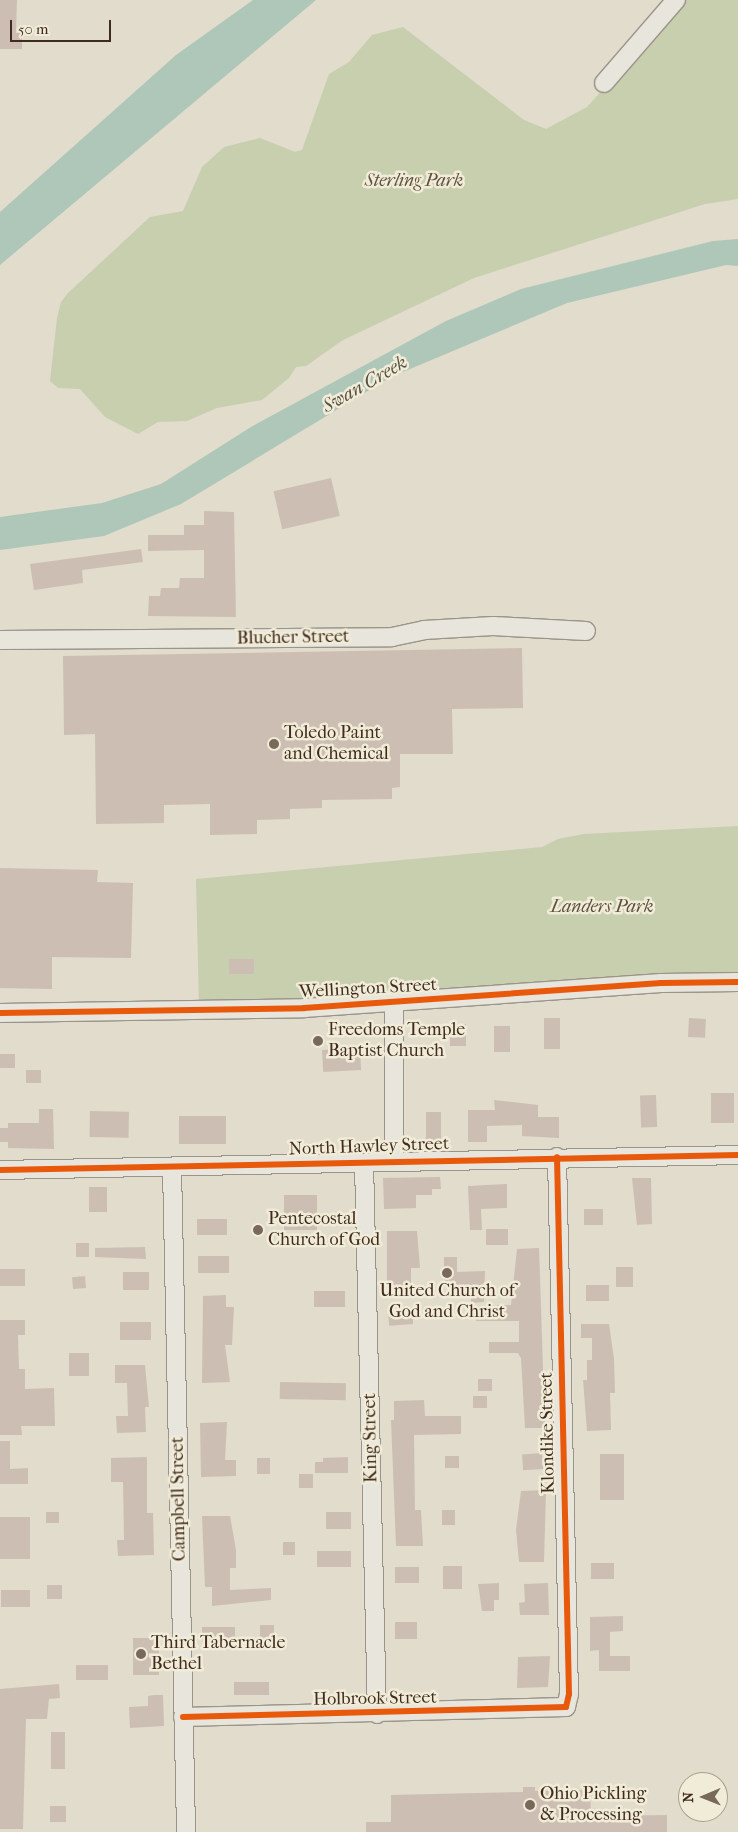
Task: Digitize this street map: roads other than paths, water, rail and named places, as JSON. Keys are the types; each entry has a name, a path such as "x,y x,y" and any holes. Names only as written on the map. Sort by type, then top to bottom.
{"street":[{"path":"604,83 676,0"},
{"name":"Blucher Street","path":"0,640 392,637 424,630 493,626 586,631"},
{"name":"Wellington Street","path":"0,1012 194,1012 394,1004 661,983 738,982"},
{"path":"394,1004 394,1162"},
{"name":"North Hawley Street","path":"0,1170 738,1155"},
{"name":"Klondike Street","path":"557,1158 569,1694 566,1708"},
{"name":"King Street","path":"364,1163 377,1714"},
{"name":"Campbell Street","path":"172,1167 186,1832"},
{"name":"Holbrook Street","path":"183,1717 377,1714 566,1708"}],"water":[{"path":"253,0 316,0 0,265 0,212 176,55"},
{"name":"Swan Creek","path":"738,239 738,266 726,265 567,303 391,377 181,504 104,536 0,550 0,517 102,503 161,484 251,427 446,321 521,289 713,241"}],"place":[{"name":"Toledo Paint and Chemical","path":"274,744"},
{"name":"Freedoms Temple Baptist Church","path":"318,1041"},
{"name":"Pentecostal Church of God","path":"258,1230"},
{"name":"United Church of God and Christ","path":"447,1273"},
{"name":"Third Tabernacle Bethel","path":"141,1654"},
{"name":"Ohio Pickling & Processing","path":"530,1805"}],"park label":[{"name":"Sterling Park","path":"414,181"},
{"name":"Landers Park","path":"602,907"}]}
